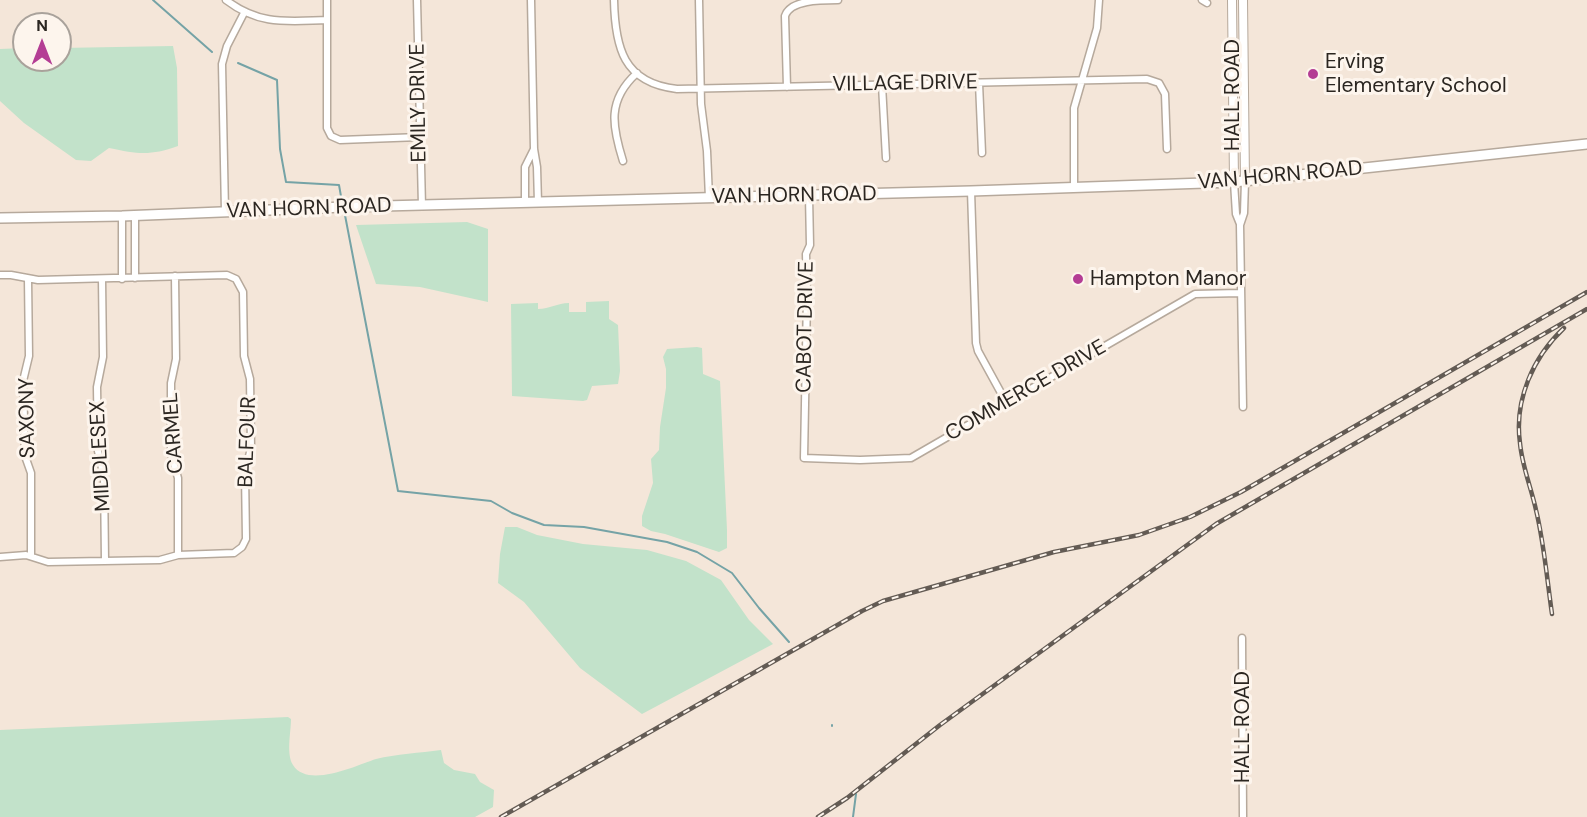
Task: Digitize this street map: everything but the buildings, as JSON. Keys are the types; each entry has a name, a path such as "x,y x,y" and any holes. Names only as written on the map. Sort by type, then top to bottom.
{"main road":[{"name":"VAN HORN ROAD","path":"0,218 135,216 1245,182 1587,144"}],"street":[{"path":"226,0 244,12 275,21 327,20"},
{"path":"327,0 327,128 331,136 340,140 420,137"},
{"name":"EMILY DRIVE","path":"417,0 422,206"},
{"path":"531,0 534,148 538,203"},
{"path":"614,0 616,41 625,59 637,72 620,92 614,108 615,138 623,161"},
{"path":"699,0 702,116 707,151 709,198"},
{"path":"787,87 786,9 796,1 838,0"},
{"path":"1074,188 1073,116 1097,28 1099,0"},
{"name":"HALL ROAD","path":"1232,0 1234,182 1236,214 1240,225"},
{"name":"HALL ROAD","path":"1243,0 1245,182 1244,213 1240,225 1243,407"},
{"path":"225,212 222,64 227,46 244,12"},
{"name":"VILLAGE DRIVE","path":"637,72 649,81 664,87 701,88 1152,80 1161,86 1165,99 1167,149"},
{"path":"979,83 982,153"},
{"path":"882,85 886,158"},
{"path":"525,203 525,167 534,148"},
{"path":"971,191 976,343 978,351 1006,402"},
{"name":"CABOT DRIVE","path":"804,458 806,254 810,245 809,196"},
{"path":"122,279 123,216"},
{"path":"135,216 135,279"},
{"name":"BALFOUR","path":"0,274 28,279 135,279 227,275 233,277 240,282 243,292 244,356 249,372 251,448 245,473 244,543 239,550 231,554 178,555 160,561 48,562 31,556 0,557"},
{"name":"CARMEL","path":"175,276 176,359 171,383 171,454 178,478 178,555"},
{"name":"SAXONY","path":"28,279 29,356 23,381 25,456 31,473 31,556"},
{"name":"MIDDLESEX","path":"102,279 103,357 97,387 98,457 104,477 105,561"},
{"name":"COMMERCE DRIVE","path":"804,458 860,460 911,458 1195,294 1240,293"},
{"name":"HALL ROAD","path":"1242,638 1243,817"}],"green space":[{"path":"173,46 177,68 178,146 144,153 109,148 91,161 76,160 24,123 0,101 0,49 12,48 12,72 72,72 72,48"},
{"path":"467,222 488,229 488,302 420,287 376,284 356,225"},
{"path":"609,301 609,319 618,325 620,371 618,384 592,386 587,400 583,401 512,396 511,304 538,303 538,309 569,303 569,312 586,312 586,302"},
{"path":"702,348 703,374 720,381 727,548 719,552 651,531 642,526 642,516 653,483 651,459 659,450 666,388 666,369 663,357 667,349"},
{"path":"505,527 517,527 537,535 583,544 647,550 686,561 721,580 749,620 773,644 642,714 580,668 524,602 498,583"},
{"path":"288,717 291,719 289,749 291,760 300,772 321,775 384,757 441,750 444,763 454,770 475,774 480,782 494,790 493,807 475,817 0,817 0,730"}],"waterway":[{"path":"153,0 212,52"},
{"path":"238,63 277,80 280,149 286,182 339,185 342,202"},
{"path":"344,210 398,491 491,501 512,513 544,525 584,527 667,542 697,552 732,573 789,642"},
{"path":"853,817 856,794"}],"railway":[{"path":"501,817 883,601 1054,552 1139,535 1190,517 1241,492 1587,292"},
{"path":"818,817 847,798 940,725 1216,524 1587,309"},
{"path":"1552,614 1541,535 1523,460 1519,427 1523,395 1528,380 1543,352 1564,328"}],"place":[{"name":"Erving Elementary School","path":"1313,74"},
{"name":"Hampton Manor","path":"1078,279"}]}
